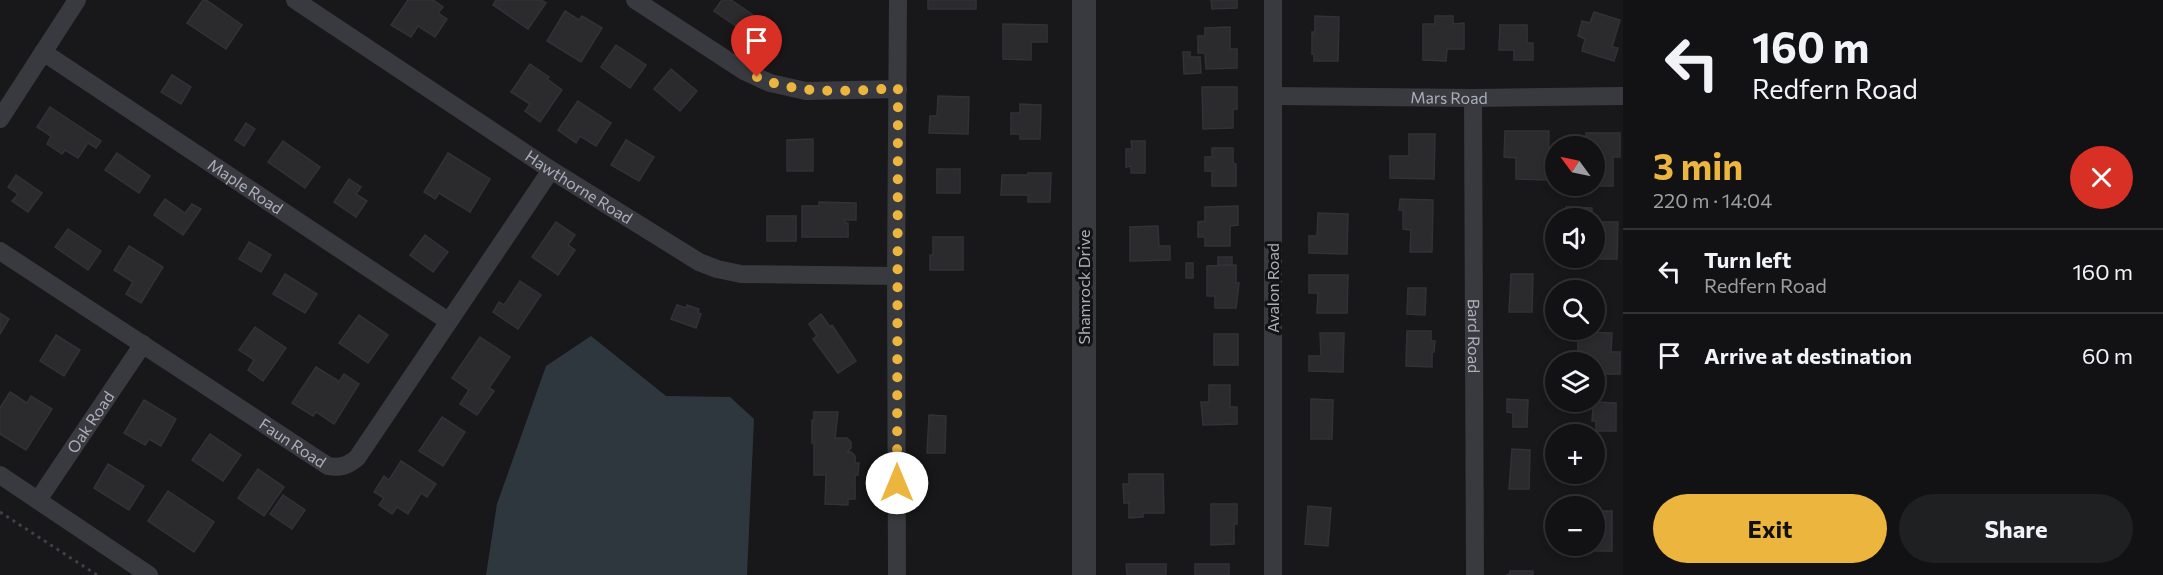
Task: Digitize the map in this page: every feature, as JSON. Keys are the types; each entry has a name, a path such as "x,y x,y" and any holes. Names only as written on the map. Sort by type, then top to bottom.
{"street":[{"path":"0,119 77,0"},
{"name":"Hawthorne Road","path":"295,0 551,170 682,253 717,269 741,274 896,276"},
{"path":"635,0 744,71 770,83 806,91 898,88"},
{"path":"897,575 898,0"},
{"name":"Shamrock Drive","path":"1084,0 1084,575"},
{"name":"Avalon Road","path":"1273,0 1273,575"},
{"name":"Maple Road","path":"43,52 448,321"},
{"name":"Mars Road","path":"1272,96 1473,98 1623,96"},
{"name":"Bard Road","path":"1473,98 1475,575"},
{"name":"Faun Road","path":"0,251 328,466 339,468 347,466 357,458 551,170"},
{"name":"Oak Road","path":"38,500 143,344"},
{"path":"0,475 150,575"}],"path":[{"path":"0,512 98,575"}],"shaded area":[{"path":"591,336 666,396 730,397 754,419 747,575 486,575 497,504 546,366"}],"building":[{"path":"203,0 242,25 226,49 187,23"},
{"path":"408,0 433,0 443,7 438,13 447,19 435,37 418,26 411,37 391,25"},
{"path":"496,0 541,0 546,3 528,29 493,5"},
{"path":"722,0 731,0 756,17 746,33 714,11"},
{"path":"928,0 976,0 976,9 928,9"},
{"path":"1211,0 1237,0 1237,8 1212,9"},
{"path":"565,11 579,20 582,16 602,28 581,62 547,41"},
{"path":"1594,12 1620,20 1612,47 1618,48 1614,61 1582,51 1585,39 1578,36 1582,21 1590,23"},
{"path":"1315,16 1339,17 1338,61 1314,61 1312,32 1315,32"},
{"path":"1435,16 1453,16 1453,24 1464,23 1464,49 1447,49 1446,61 1423,60 1423,24 1435,24"},
{"path":"1003,24 1047,25 1047,42 1031,42 1031,60 1003,59"},
{"path":"1500,25 1527,25 1527,43 1533,43 1533,60 1514,60 1514,50 1499,50"},
{"path":"1230,27 1230,49 1237,49 1237,68 1206,69 1205,53 1198,53 1198,36 1205,36 1205,28"},
{"path":"616,45 646,65 630,88 601,67"},
{"path":"1183,52 1190,52 1190,57 1200,57 1201,73 1184,74"},
{"path":"530,64 549,77 547,79 562,90 540,122 525,111 530,104 511,92"},
{"path":"671,69 697,91 680,111 654,89"},
{"path":"172,75 191,87 181,104 161,92"},
{"path":"1202,87 1237,87 1237,109 1233,109 1233,128 1203,129"},
{"path":"938,96 969,97 968,134 929,133 930,116 937,116"},
{"path":"578,101 611,123 596,146 580,136 576,143 558,130"},
{"path":"1020,104 1041,105 1040,139 1020,139 1020,134 1011,134 1011,113 1020,113"},
{"path":"50,107 101,141 96,148 88,143 78,158 65,150 62,154 47,144 51,136 37,127"},
{"path":"246,123 255,129 244,146 235,140"},
{"path":"1505,131 1549,131 1549,136 1545,136 1545,180 1516,179 1516,158 1504,157"},
{"path":"1586,133 1620,133 1620,157 1613,157 1613,186 1605,186 1605,136 1586,136"},
{"path":"1409,134 1435,134 1434,179 1390,178 1390,156 1409,156"},
{"path":"813,139 813,171 787,171 787,140"},
{"path":"626,140 654,157 639,181 611,165"},
{"path":"283,141 320,167 305,188 268,162"},
{"path":"1131,141 1145,141 1145,173 1131,173 1131,166 1126,167 1126,149 1132,149"},
{"path":"1212,148 1233,148 1236,186 1212,186 1212,171 1205,171 1205,157 1212,157"},
{"path":"117,153 150,176 139,193 105,170"},
{"path":"448,153 490,179 470,212 439,193 435,199 424,192"},
{"path":"937,169 960,169 960,193 937,193"},
{"path":"1028,173 1051,173 1050,202 1028,202 1028,195 1001,195 1002,175 1028,175"},
{"path":"16,175 42,193 28,212 12,201 18,194 8,187"},
{"path":"349,179 361,187 356,194 367,201 356,217 334,202"},
{"path":"165,199 185,213 192,204 201,209 183,235 154,215"},
{"path":"1400,199 1433,200 1432,252 1410,252 1411,230 1403,229 1403,210 1399,210"},
{"path":"819,202 856,203 856,220 845,220 845,223 848,223 848,237 802,237 802,206 819,206"},
{"path":"1238,206 1238,225 1230,226 1230,246 1205,246 1205,237 1198,237 1198,222 1205,221 1205,207"},
{"path":"1318,213 1348,214 1347,254 1309,253 1309,236 1317,236"},
{"path":"767,216 796,216 796,241 767,241"},
{"path":"556,222 575,235 568,245 575,250 558,275 532,257"},
{"path":"1605,222 1618,222 1617,259 1605,259"},
{"path":"1158,226 1159,246 1170,246 1170,260 1130,261 1130,227"},
{"path":"68,229 101,251 88,270 55,247"},
{"path":"425,235 448,252 433,272 410,255"},
{"path":"933,237 963,237 963,270 930,270"},
{"path":"249,242 271,255 261,272 239,259"},
{"path":"129,246 163,267 141,303 126,294 133,282 114,270"},
{"path":"1218,257 1232,257 1232,265 1218,265"},
{"path":"1186,263 1193,263 1193,278 1186,278"},
{"path":"1236,265 1236,283 1239,283 1236,308 1215,308 1215,296 1207,296 1207,266"},
{"path":"285,274 317,294 305,313 273,294"},
{"path":"1511,274 1533,274 1532,312 1509,312"},
{"path":"1309,275 1348,275 1347,313 1317,313 1318,293 1309,293"},
{"path":"520,281 541,295 518,329 493,312 499,302 504,305"},
{"path":"1408,288 1426,288 1425,315 1407,314"},
{"path":"677,305 699,309 698,313 701,314 696,328 671,319"},
{"path":"0,313 9,319 0,334"},
{"path":"821,314 830,327 832,325 856,361 838,373 813,339 817,336 809,324"},
{"path":"359,315 388,335 368,363 339,343"},
{"path":"255,327 286,348 263,381 248,370 254,360 239,350"},
{"path":"1407,331 1431,331 1431,341 1435,341 1432,367 1406,366"},
{"path":"1320,333 1344,333 1343,372 1309,371 1309,356 1321,356"},
{"path":"1605,333 1612,333 1611,352 1620,352 1620,374 1605,374 1605,352 1578,352 1578,340 1605,340"},
{"path":"1214,334 1238,334 1238,365 1214,365"},
{"path":"56,335 80,350 64,376 40,361"},
{"path":"480,337 510,357 489,388 494,391 477,415 460,404 469,390 452,378"},
{"path":"316,367 337,380 338,383 344,374 359,384 334,424 316,412 313,416 292,403"},
{"path":"1209,385 1230,385 1230,407 1237,407 1237,424 1203,425 1201,402 1209,402"},
{"path":"10,392 27,403 31,396 52,409 26,450 0,434 0,408"},
{"path":"1311,399 1333,400 1332,439 1311,439"},
{"path":"1507,399 1528,400 1527,427 1513,427 1513,413 1507,412"},
{"path":"144,400 176,419 161,446 149,439 145,445 124,433"},
{"path":"1605,402 1616,403 1616,431 1605,431 1605,424 1596,424 1596,421 1592,421 1593,412 1605,412"},
{"path":"814,412 838,412 835,438 847,438 851,442 851,448 847,452 855,456 855,463 859,463 858,475 855,475 855,499 848,499 848,505 825,504 826,475 814,475 812,420 814,420"},
{"path":"929,415 946,416 945,453 927,453"},
{"path":"442,417 465,432 443,466 419,451"},
{"path":"210,434 241,455 223,481 192,460"},
{"path":"1512,449 1530,450 1529,489 1509,489"},
{"path":"401,461 436,484 427,497 421,493 408,514 397,507 392,514 379,505 384,498 374,492 384,476 389,480"},
{"path":"108,464 144,486 129,510 94,488"},
{"path":"258,469 284,487 264,516 238,498"},
{"path":"1129,474 1163,474 1164,513 1143,513 1143,517 1129,518 1129,503 1124,503 1123,484 1129,484"},
{"path":"168,491 214,522 194,552 148,521"},
{"path":"283,495 305,510 292,529 270,514"},
{"path":"1211,504 1237,504 1234,544 1211,545"},
{"path":"1308,506 1331,508 1328,546 1305,544"},
{"path":"1605,511 1612,511 1612,551 1605,551"},
{"path":"1126,564 1166,564 1166,575 1127,575"},
{"path":"1195,564 1229,564 1229,575 1195,575"},
{"path":"1510,571 1533,571 1533,575 1506,575 1510,574"}],"route":[{"path":"757,77 770,83 806,91 898,88 897,483"}]}
